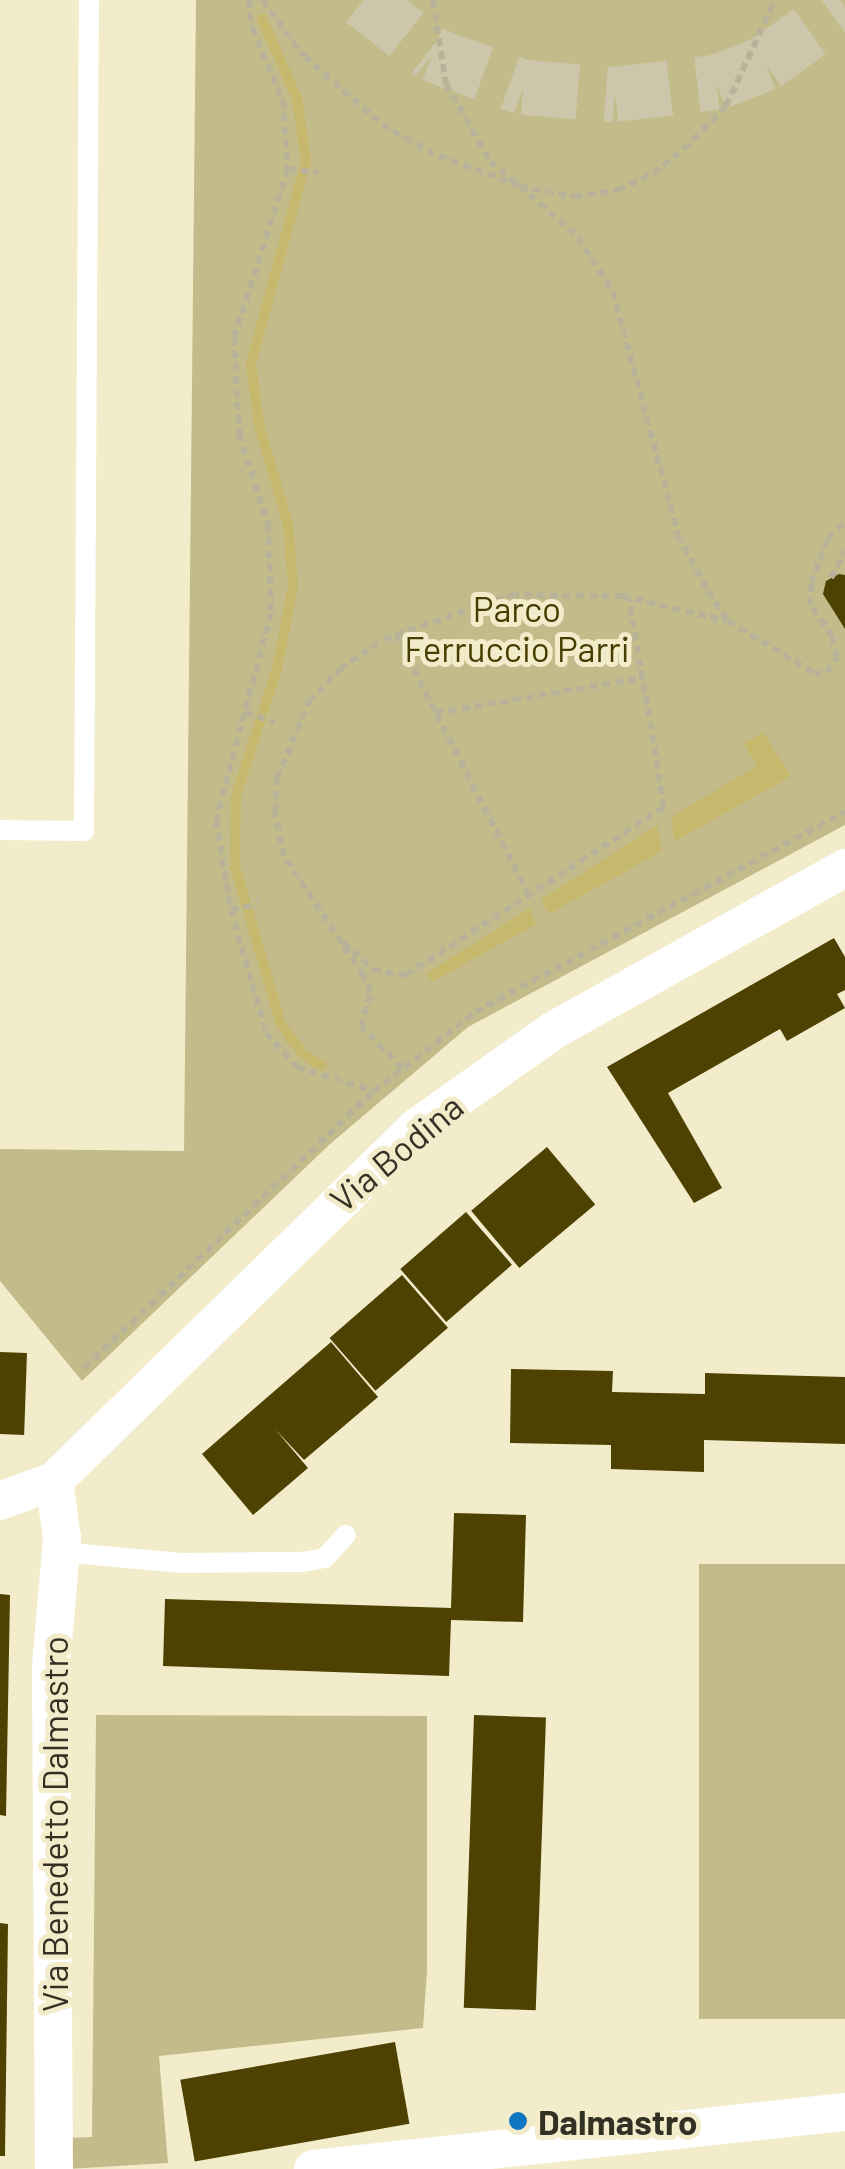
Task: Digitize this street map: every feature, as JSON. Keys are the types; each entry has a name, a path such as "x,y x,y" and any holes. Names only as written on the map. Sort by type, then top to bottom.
{"street":[{"name":"Via Bodina","path":"0,1501 54,1480 417,1127 554,1030 845,868"},
{"name":"Via Benedetto Dalmastro","path":"54,1480 60,1552 51,1667 54,2169"},
{"path":"314,2169 374,2166 845,2112"}],"lane":[{"path":"0,830 84,831 89,0"},
{"path":"60,1552 182,1563 302,1562 325,1558 346,1535"}],"path":[{"path":"249,0 252,28 283,100 288,169 234,337 237,416 268,524 270,595 216,820 231,910 266,1033 279,1053 317,1078 374,1091"},
{"path":"262,0 304,56 382,124 427,151 520,186 575,197 618,190 653,174 726,106 776,0"},
{"path":"433,0 446,84 490,161 578,237 613,292 678,535 728,621"},
{"path":"288,169 318,173"},
{"path":"402,1068 362,1027 371,992 284,856 277,778 309,702 340,669 396,634 512,595 629,597 728,621 814,674 827,672 837,657 832,636 811,605 811,583 828,538 845,521"},
{"path":"832,578 845,552"},
{"path":"342,942 373,970 406,975 664,807 629,597"},
{"path":"396,634 529,895"},
{"path":"832,636 845,644"},
{"path":"436,713 642,678"},
{"path":"245,712 274,722"},
{"path":"84,1368 374,1091 475,1012 845,812"},
{"path":"231,910 258,904"}],"green space":[{"name":"Parco Ferruccio Parri","path":"196,0 845,0 845,825 468,1027 330,1144 82,1381 0,1281 0,1149 184,1151"},
{"path":"699,1564 845,1564 845,2019 699,2019"},
{"path":"96,1715 427,1716 427,1970 423,2028 159,2056 168,2163 67,2169 68,2138 92,2137"}],"shaded area":[{"path":"763,732 791,776 675,841 671,817 757,766 744,744"},
{"path":"657,825 662,851 549,914 541,900"},
{"path":"530,908 536,924 432,982 426,974"}],"building":[{"path":"845,575 845,629 823,594 826,581"},
{"path":"834,938 845,957 845,990 837,994 845,1008 787,1041 780,1029 668,1093 722,1188 694,1203 607,1067"},
{"path":"547,1147 595,1204 519,1268 471,1211"},
{"path":"466,1212 512,1265 446,1322 400,1269"},
{"path":"402,1275 448,1328 375,1391 330,1338"},
{"path":"331,1342 378,1397 304,1460 275,1429 308,1468 253,1515 202,1454"},
{"path":"0,1352 27,1353 24,1435 0,1434"},
{"path":"511,1369 613,1371 612,1392 705,1394 705,1373 845,1377 845,1444 704,1440 704,1472 611,1469 611,1445 510,1443"},
{"path":"454,1513 526,1515 523,1622 451,1620 449,1676 163,1666 165,1599 451,1608"},
{"path":"0,1594 10,1595 6,1816 0,1815"},
{"path":"474,1715 546,1718 536,2010 464,2008"},
{"path":"0,1923 8,1924 5,2156 0,2156"},
{"path":"395,2042 409,2124 195,2162 180,2080"}],"waterway":[{"path":"262,19 297,98 306,161 251,364 259,425 288,524 293,586 277,669 236,796 235,866 281,1024 303,1054 322,1066"}],"tunnel":[{"path":"363,0 432,54 523,87 615,94 716,82 765,63 845,6"}],"place":[{"name":"Dalmastro","path":"518,2121"}]}
